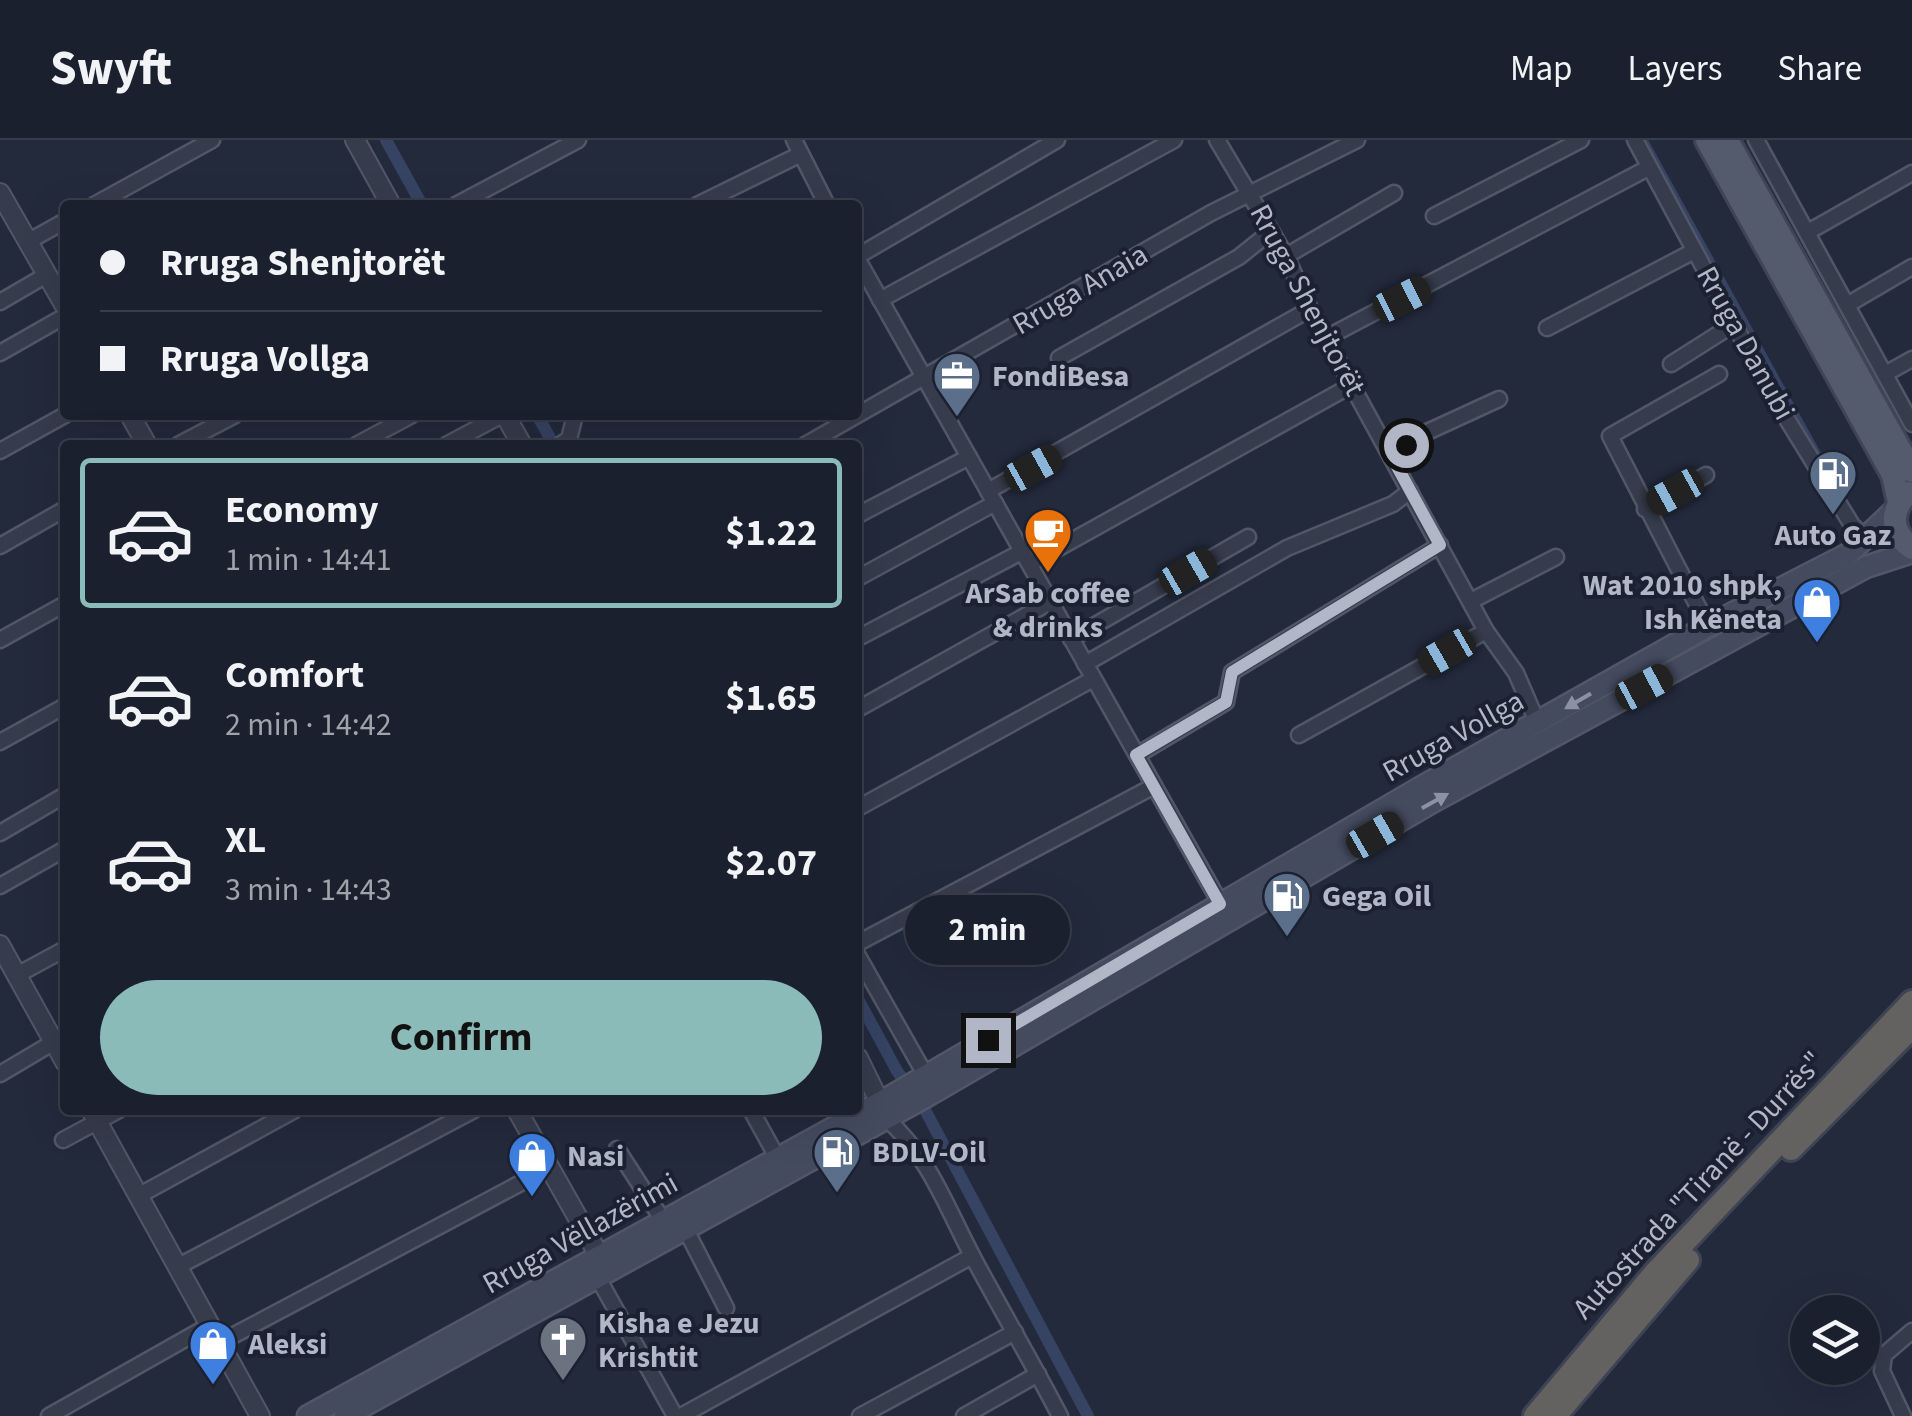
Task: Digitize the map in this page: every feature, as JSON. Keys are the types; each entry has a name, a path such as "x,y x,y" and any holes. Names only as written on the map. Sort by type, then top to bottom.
{"highway":[{"name":"Autostrada \"Tiranë - Durrës\"","path":"1535,1416 1655,1273 1912,1002"},
{"name":"Autostrada \"Tiranë - Durrës\"","path":"1555,1416 1672,1277 1912,1027"}],"main road":[{"path":"1708,140 1893,475 1902,501 1897,533 1912,550"},
{"path":"1728,140 1912,471"},
{"name":"Rruga Vollga","path":"887,1108 1538,724 1867,540 1902,501"},
{"name":"Rruga Vollga","path":"1225,912 1866,567 1912,550"},
{"name":"Rruga Vëllazërimi","path":"346,1416 598,1266 664,1222 778,1159 887,1108"},
{"name":"Rruga Vëllazërimi","path":"308,1416 598,1266 685,1228 887,1108"}],"street":[{"path":"103,200 212,140"},
{"path":"354,140 388,200"},
{"path":"465,200 578,140"},
{"path":"862,256 1057,140"},
{"path":"880,300 1174,140"},
{"name":"Rruga Shenjtorët","path":"1217,140 1252,195 1268,233 1286,256 1310,309 1486,631 1516,673 1538,724"},
{"name":"Rruga Anaia","path":"862,413 1211,213 1358,140"},
{"path":"1434,216 1581,140"},
{"name":"Rruga Danubi","path":"1635,140 1774,398 1852,525 1867,540"},
{"path":"1756,140 1912,424"},
{"path":"706,200 798,147 824,200"},
{"path":"1326,338 1648,168"},
{"path":"1808,232 1912,173"},
{"path":"1286,256 1394,193"},
{"path":"1,199 60,297"},
{"path":"28,240 60,223"},
{"path":"1059,358 1239,257 1268,233"},
{"path":"1547,328 1694,250"},
{"path":"862,266 1225,912"},
{"path":"1847,305 1912,267"},
{"path":"0,302 48,274"},
{"path":"862,576 1310,309"},
{"path":"0,353 60,319"},
{"path":"1671,364 1734,324"},
{"path":"1885,374 1912,359"},
{"path":"1708,626 1610,444 1614,432 1719,374"},
{"path":"862,636 1026,558 1352,384"},
{"path":"1388,450 1499,399"},
{"path":"0,452 60,418"},
{"path":"188,440 226,420"},
{"path":"365,440 403,420"},
{"path":"456,440 494,420"},
{"name":"Rruga Anaia","path":"815,440 850,420"},
{"path":"862,513 969,457"},
{"path":"1644,509 1706,475"},
{"path":"1085,664 1287,548 1320,538 1393,504 1410,491"},
{"path":"0,546 60,512"},
{"path":"1071,638 1248,537"},
{"path":"1136,755 1226,702 1232,672 1440,545"},
{"path":"1471,601 1556,557"},
{"path":"862,706 1050,602"},
{"path":"0,640 60,607"},
{"path":"1300,736 1486,631"},
{"path":"862,806 1094,679"},
{"path":"0,742 60,709"},
{"path":"862,940 1154,786"},
{"path":"0,833 60,798"},
{"path":"0,886 60,852"},
{"path":"0,945 9,970 58,1042 0,1074"},
{"path":"9,970 60,951"},
{"path":"862,964 925,1083"},
{"path":"862,1065 936,1178 972,1256 1060,1416"},
{"path":"138,1196 286,1115"},
{"path":"178,1267 465,1115"},
{"path":"519,1115 678,1416 972,1256"},
{"path":"754,1115 778,1159"},
{"path":"63,1140 94,1116 260,1416"},
{"path":"617,1149 664,1222"},
{"path":"219,1343 549,1168"},
{"path":"685,1228 726,1308"},
{"path":"49,1416 210,1326"},
{"path":"1901,1416 1882,1371 1884,1355 1912,1331"},
{"path":"860,1416 1014,1332"},
{"path":"964,1416 1038,1374"}],"waterway":[{"path":"386,140 419,200"},
{"path":"1646,140 1821,457"},
{"path":"540,420 551,440"},
{"path":"862,1006 897,1071 924,1108 1088,1416"}],"place":[{"name":"FondiBesa","path":"957,418"},
{"name":"Auto Gaz","path":"1833,516"},
{"name":"ArSab coffee & drinks","path":"1048,574"},
{"name":"Wat 2010 shpk, Ish Këneta","path":"1817,644"},
{"name":"Gega Oil","path":"1287,938"},
{"name":"BDLV-Oil","path":"837,1194"},
{"name":"Nasi","path":"532,1198"},
{"name":"Kisha e Jezu Krishtit","path":"563,1382"},
{"name":"Aleksi","path":"213,1386"}],"route":[{"path":"988,1040 1220,904 1136,755 1226,702 1232,672 1440,545 1388,450 1406,445"}]}
